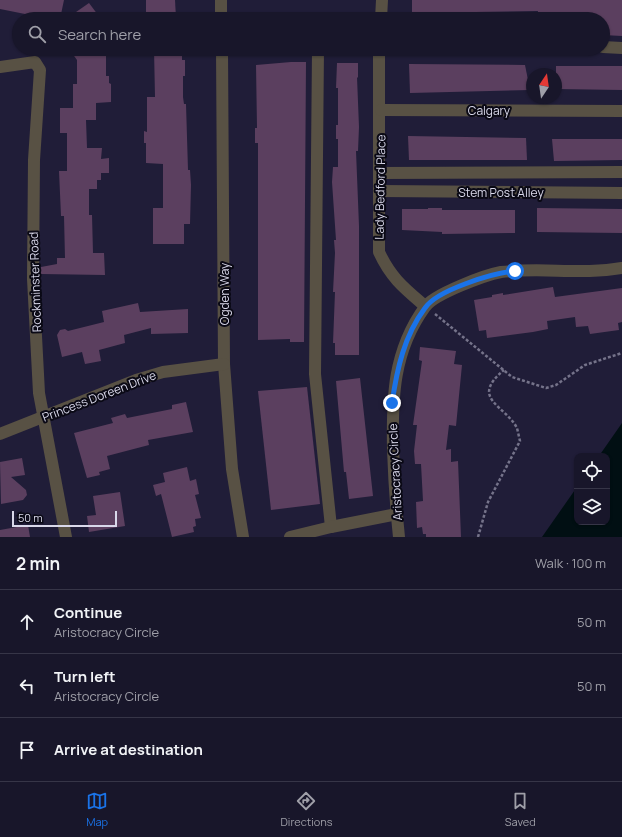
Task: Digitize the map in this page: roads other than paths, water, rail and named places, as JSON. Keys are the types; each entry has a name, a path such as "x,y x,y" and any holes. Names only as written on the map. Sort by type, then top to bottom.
{"street":[{"path":"221,0 221,12"},
{"path":"381,12 382,0"},
{"path":"610,47 622,48"},
{"name":"Ogden Way","path":"222,56 224,364 232,469 243,537"},
{"path":"318,56 315,374 331,527"},
{"name":"Lady Bedford Place","path":"380,56 379,252 387,270 400,284 425,306"},
{"name":"Rockminster Road","path":"0,68 35,62 40,70 34,160 33,279 39,393 66,537"},
{"name":"Calgary","path":"381,110 622,111"},
{"name":"Stem Post Alley","path":"380,173 622,172"},
{"name":"Stem Post Alley","path":"380,191 622,193"},
{"path":"425,306 465,284 500,273 611,270 622,268"},
{"name":"Aristocracy Circle","path":"399,537 392,403 397,369 403,347 425,306"},
{"name":"Princess Doreen Drive","path":"0,434 136,380 163,372 224,364"},
{"path":"290,537 397,514"}]}
